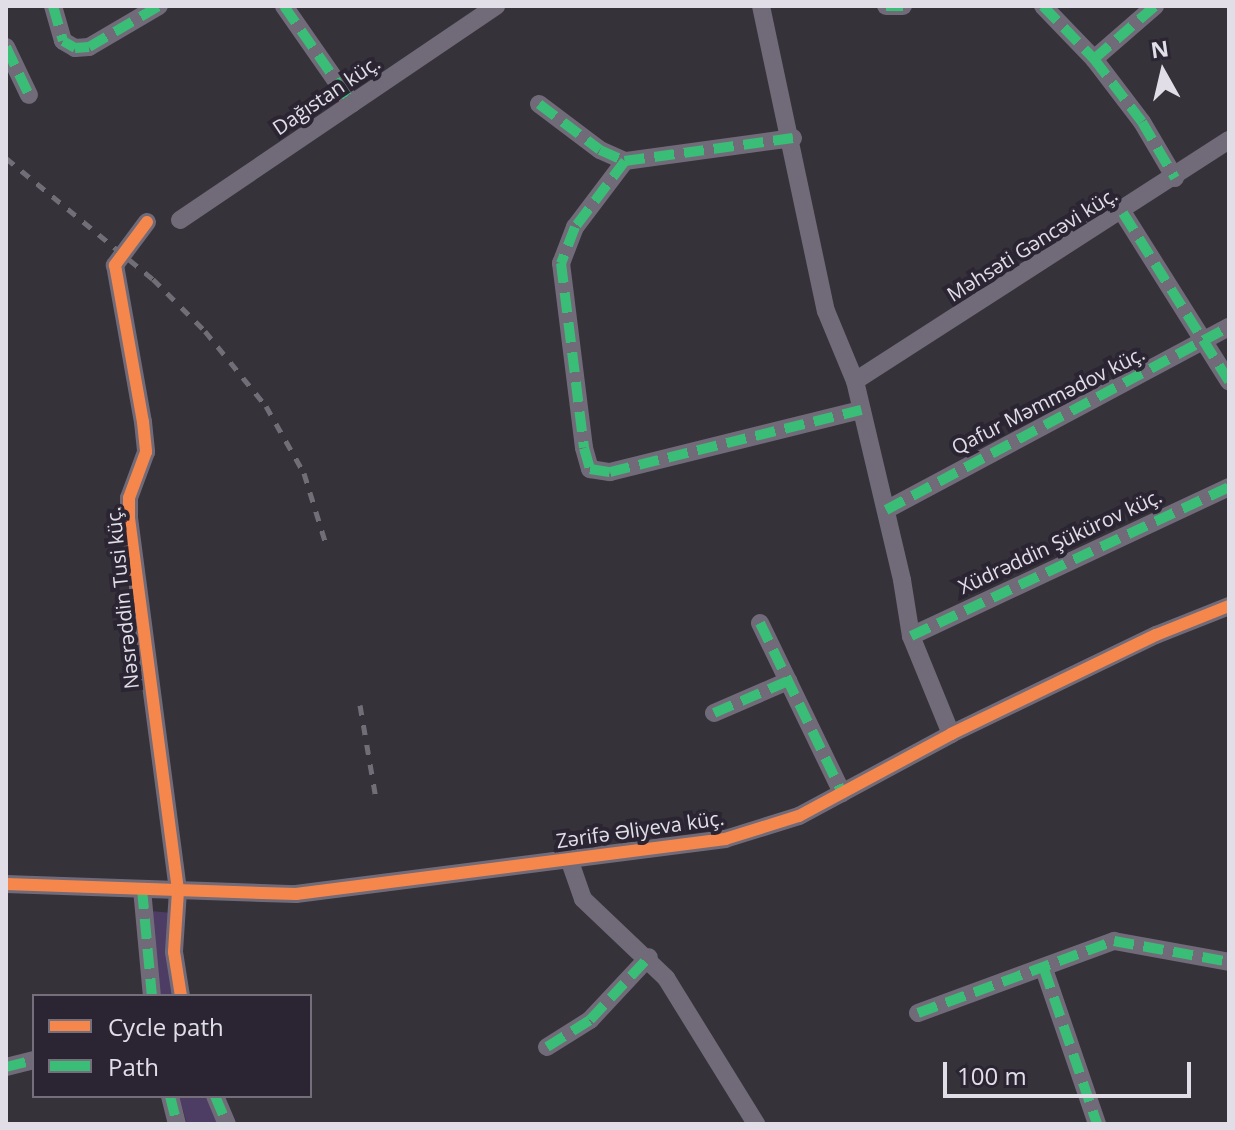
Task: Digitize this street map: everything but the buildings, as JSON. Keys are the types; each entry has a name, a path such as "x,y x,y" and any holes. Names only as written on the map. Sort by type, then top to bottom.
{"street":[{"path":"53,6 63,41 75,48 89,47 159,6"},
{"path":"284,6 352,104"},
{"name":"Dağıstan küç.","path":"180,220 496,6"},
{"path":"761,6 793,138 826,311 855,381 886,510 911,636 951,734"},
{"path":"886,6 903,6"},
{"path":"1043,6 1094,59 1142,122 1175,178"},
{"path":"1094,59 1155,6"},
{"path":"6,47 29,95"},
{"path":"539,104 600,150 625,161 793,138"},
{"name":"Məhsəti Gəncəvi küç.","path":"855,381 1123,213 1229,140"},
{"path":"625,161 575,227 561,263 590,469 610,472 861,410"},
{"path":"1123,213 1229,381"},
{"name":"Nəsrəddin Tusi küç.","path":"147,222 115,265 146,452 129,498 129,518 178,891 174,952 181,994"},
{"name":"Qafur Məmmədov küç.","path":"886,510 1205,343 1229,327"},
{"name":"Xüdrəddin Şükürov küç.","path":"911,636 1229,487"},
{"name":"Zərifə Əliyeva küç.","path":"6,884 178,891 344,891 725,839 788,820 951,734 1156,635 1229,606"},
{"path":"760,623 842,793"},
{"path":"714,713 788,681"},
{"path":"569,859 583,899 649,957 756,1124"},
{"path":"142,889 152,994"},
{"path":"918,1013 1114,941 1229,962"},
{"path":"547,1047 590,1020 649,957"},
{"path":"1044,969 1097,1124"},
{"path":"6,1067 32,1060"},
{"path":"170,1098 177,1124"},
{"path":"216,1098 227,1124"}],"shaded area":[{"path":"150,911 173,913 175,994 158,994"},
{"path":"180,1098 206,1098 218,1124 187,1124"}],"railway":[{"path":"6,158 153,279 205,331 266,406 304,473 326,544"},
{"path":"360,705 376,799"}],"marked path":[{"path":"53,6 63,41 75,48 89,47 159,6"},
{"path":"284,6 352,104"},
{"path":"886,6 903,6"},
{"path":"1043,6 1094,59 1142,122 1175,178"},
{"path":"1094,59 1155,6"},
{"path":"6,47 29,95"},
{"path":"539,104 600,150 625,161"},
{"path":"793,138 625,161 575,227 561,263 584,448 590,469 610,472 861,410"},
{"path":"1123,213 1229,381"},
{"path":"886,510 1229,327"},
{"path":"911,636 1229,487"},
{"path":"760,623 842,793"},
{"path":"714,713 788,681"},
{"path":"142,889 152,994"},
{"path":"918,1013 1114,941 1229,962"},
{"path":"547,1047 590,1020 649,957"},
{"path":"1044,969 1097,1124"},
{"path":"6,1067 32,1060"},
{"path":"170,1098 177,1124"},
{"path":"216,1098 227,1124"}],"cycle path":[{"path":"147,222 115,265 146,452 129,498 129,518 178,891 174,952 181,994"},
{"path":"6,884 296,894 725,839 799,816 951,734 1156,635 1229,606"}]}
